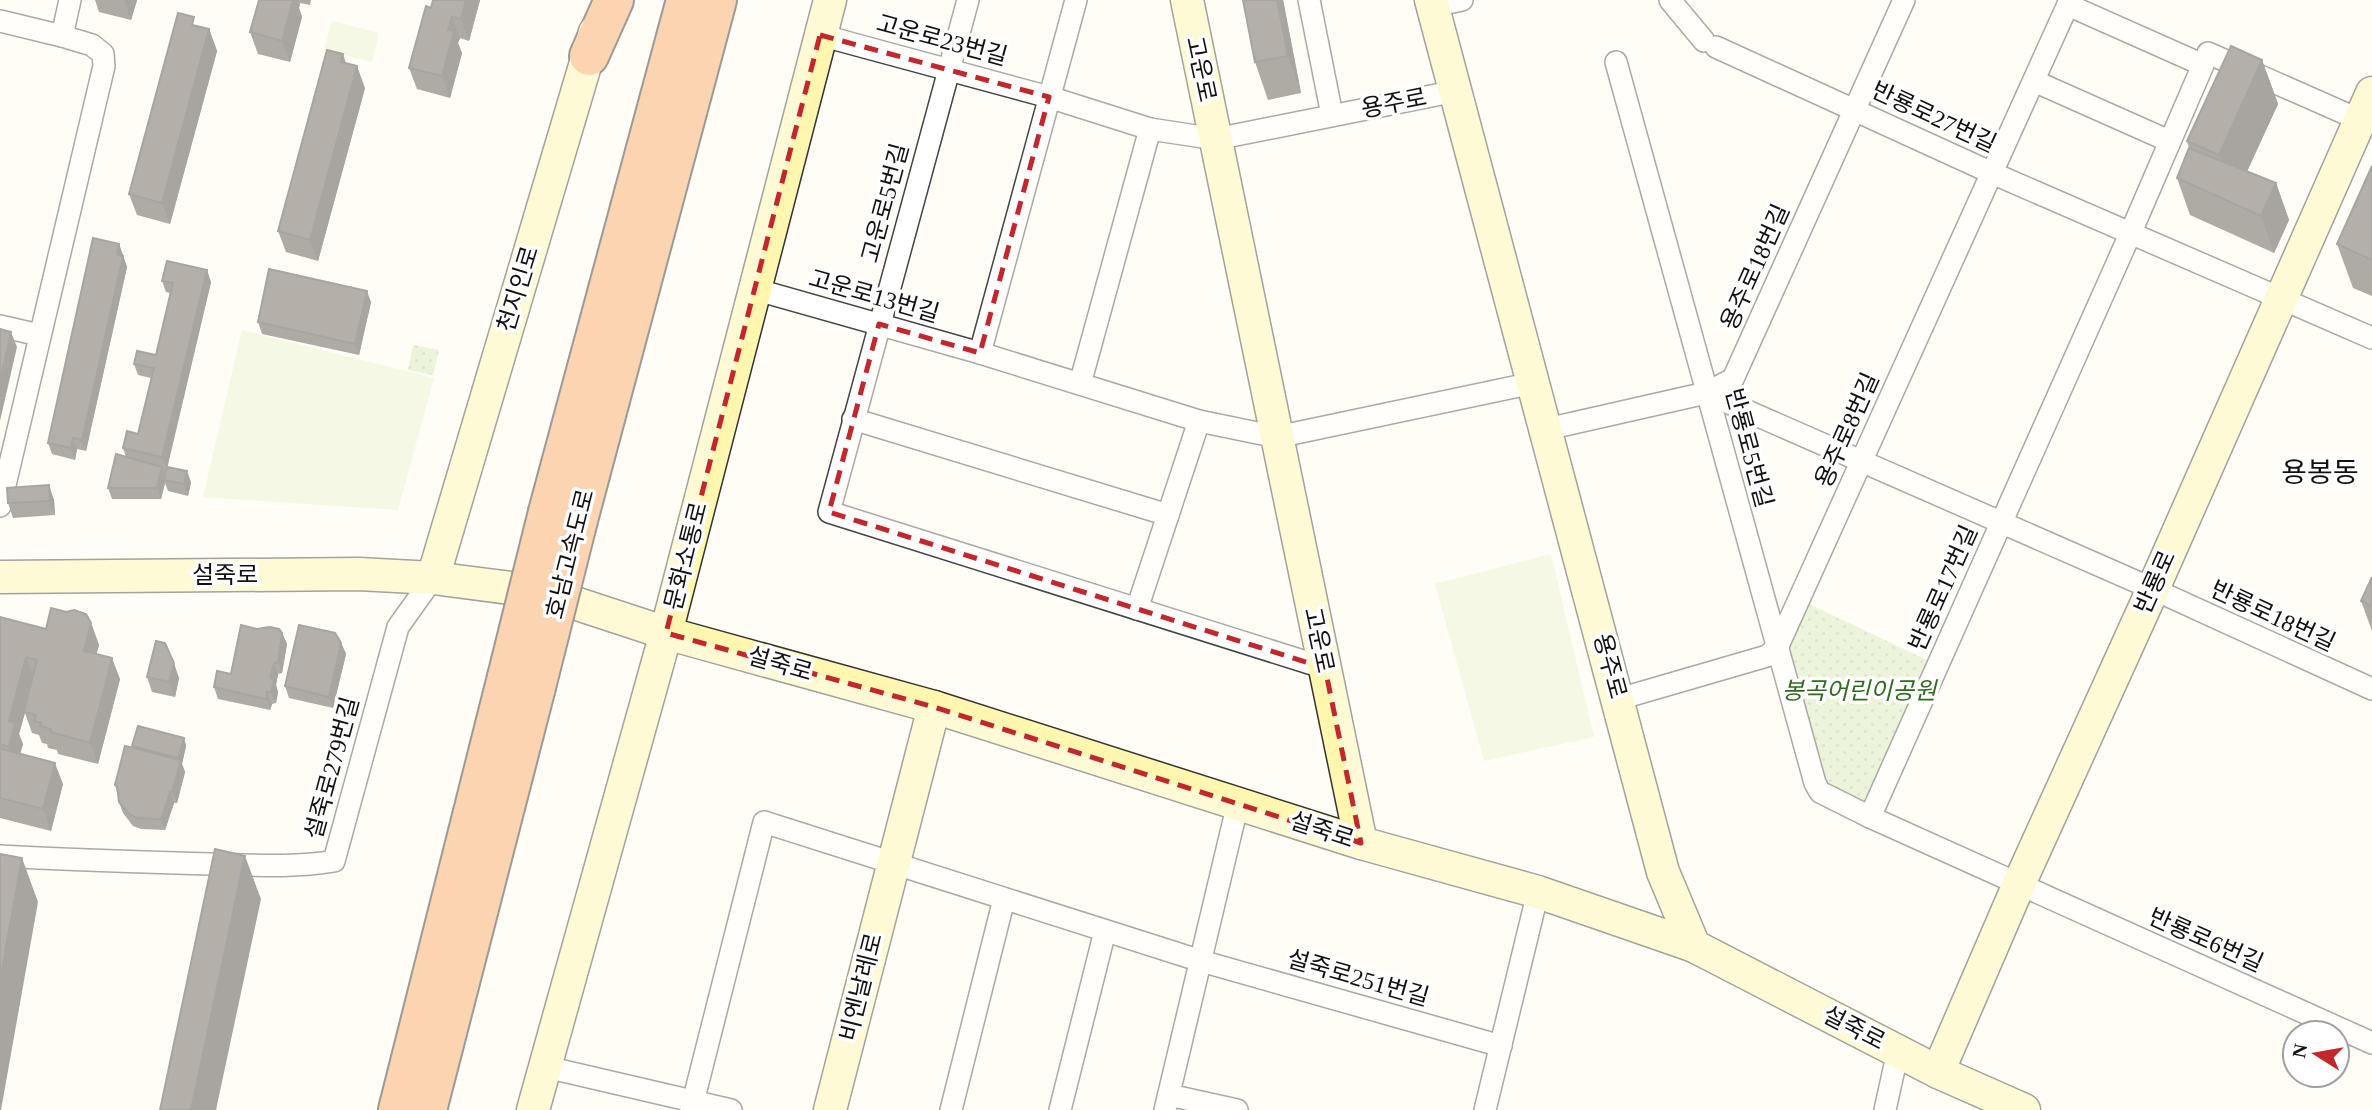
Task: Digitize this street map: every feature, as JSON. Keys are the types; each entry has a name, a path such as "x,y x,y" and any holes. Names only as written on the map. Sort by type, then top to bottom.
{"highway":[{"path":"589,56 614,0"},
{"name":"호남고속도로","path":"427,1110 521,682 686,0"},
{"name":"호남고속도로","path":"563,516 717,0"},
{"name":"호남고속도로","path":"398,1110 521,682"}],"street":[{"path":"62,36 70,0"},
{"name":"천지인로","path":"433,578 465,463 589,56 603,0"},
{"name":"문화소통로","path":"533,1110 666,633 830,0"},
{"name":"고운로5번길","path":"968,0 829,512 1325,668"},
{"path":"980,353 1076,0"},
{"name":"고운로","path":"1187,0 1361,843"},
{"path":"1216,139 1332,115 1309,0"},
{"name":"반룡로27번길","path":"1670,0 1710,44 1992,173 2281,296 2372,338"},
{"name":"용주로18번길","path":"1547,429 1706,393 1733,379 1904,0"},
{"name":"용주로","path":"1442,2 1457,91 1663,872 1694,946"},
{"name":"용주로8번길","path":"1777,648 2069,2 2206,59 2366,106"},
{"path":"0,21 92,45 103,54 104,66 0,506"},
{"name":"고운로23번길","path":"820,35 1049,97 1150,129 1216,139"},
{"path":"2131,232 2206,59"},
{"name":"반룡로5번길","path":"1616,62 1815,783 1820,792 1870,817 2019,884"},
{"path":"2034,81 2169,141"},
{"name":"용주로","path":"1332,115 1457,91"},
{"name":"반룡로","path":"1938,1072 2366,106"},
{"path":"1080,384 1150,129"},
{"name":"반룡로17번길","path":"1870,817 2131,232"},
{"name":"고운로13번길","path":"754,289 980,353 1199,421 1278,437"},
{"path":"0,326 39,335"},
{"path":"1278,437 1533,383"},
{"name":"반룡로17번길","path":"1706,393 2153,589"},
{"path":"853,419 1168,514"},
{"path":"1137,609 1199,421"},
{"name":"설죽로","path":"0,577 359,574 433,578 541,592 666,633 934,707 1361,843 1538,892 1694,946 1938,1072 2024,1110"},
{"name":"설죽로279번길","path":"0,856 264,865 314,865 334,861 398,627 433,578"},
{"name":"반룡로18번길","path":"2153,589 2372,690"},
{"path":"1619,699 1766,656 1777,648"},
{"name":"비엔날레로","path":"830,1110 934,707"},
{"path":"1237,1110 1167,1102 1238,803"},
{"path":"692,1106 764,822 1004,899 951,1110"},
{"name":"반룡로6번길","path":"2019,884 2372,1044"},
{"path":"1485,1110 1538,892"},
{"name":"설죽로251번길","path":"1004,899 1201,961 1501,1046"},
{"path":"1060,1110 1105,931"},
{"name":"설죽로","path":"1885,1110 1898,1051"},
{"path":"546,1067 692,1106 731,1110"}],"highlighted area":[{"path":"820,35 1049,97 980,353 879,324 829,512 1325,668 1361,843 934,707 666,633"}],"green space":[{"path":"332,21 379,33 372,62 324,50"},
{"path":"242,330 434,378 398,510 203,497"},
{"path":"413,345 439,350 433,375 408,370"},
{"path":"1551,554 1594,737 1484,761 1435,584"},
{"name":"봉곡어린이공원","path":"1805,602 1935,664 1867,808 1835,790 1822,773 1785,647"}],"building":[{"path":"259,0 293,0 282,41 250,32"},
{"path":"433,0 466,0 461,19 452,17 448,30 454,31 442,76 409,68 426,6 431,8"},
{"path":"1243,0 1277,0 1288,56 1255,62"},
{"path":"178,13 194,17 192,25 209,29 162,203 129,194"},
{"path":"2231,46 2262,60 2219,155 2187,141"},
{"path":"327,50 343,54 341,62 357,66 310,240 278,231"},
{"path":"2189,148 2276,183 2261,216 2177,178"},
{"path":"2372,166 2372,260 2337,244"},
{"path":"93,238 119,244 117,254 123,256 82,440 73,438 71,448 48,443"},
{"path":"167,261 207,270 162,457 123,448 127,431 138,434 154,368 134,364 137,351 156,355 173,283 162,281"},
{"path":"269,269 367,291 355,344 258,322"},
{"path":"0,329 11,332 0,382"},
{"path":"116,454 162,467 157,488 108,488"},
{"path":"167,467 187,471 184,484 164,480"},
{"path":"49,485 50,501 8,503 7,488"},
{"path":"2372,577 2372,606 2361,601"},
{"path":"51,608 86,614 91,623 84,651 112,658 90,743 51,732 51,729 34,721 36,715 24,712 37,660 26,657 9,721 15,723 9,747 3,745 2,749 55,763 43,809 0,798 0,617 46,629"},
{"path":"241,625 257,629 270,627 279,629 282,633 278,662 274,663 270,678 274,680 266,699 214,687 217,671 231,674"},
{"path":"299,625 335,633 341,643 329,697 285,686"},
{"path":"156,641 165,643 174,663 169,682 147,677"},
{"path":"138,726 184,738 178,758 132,746"},
{"path":"125,746 181,760 161,819 137,818 129,814 119,802 115,785"},
{"path":"215,849 245,856 191,1110 160,1110"},
{"path":"0,854 22,858 0,981"}],"district":[{"name":"용봉동","path":"2320,472"}]}
